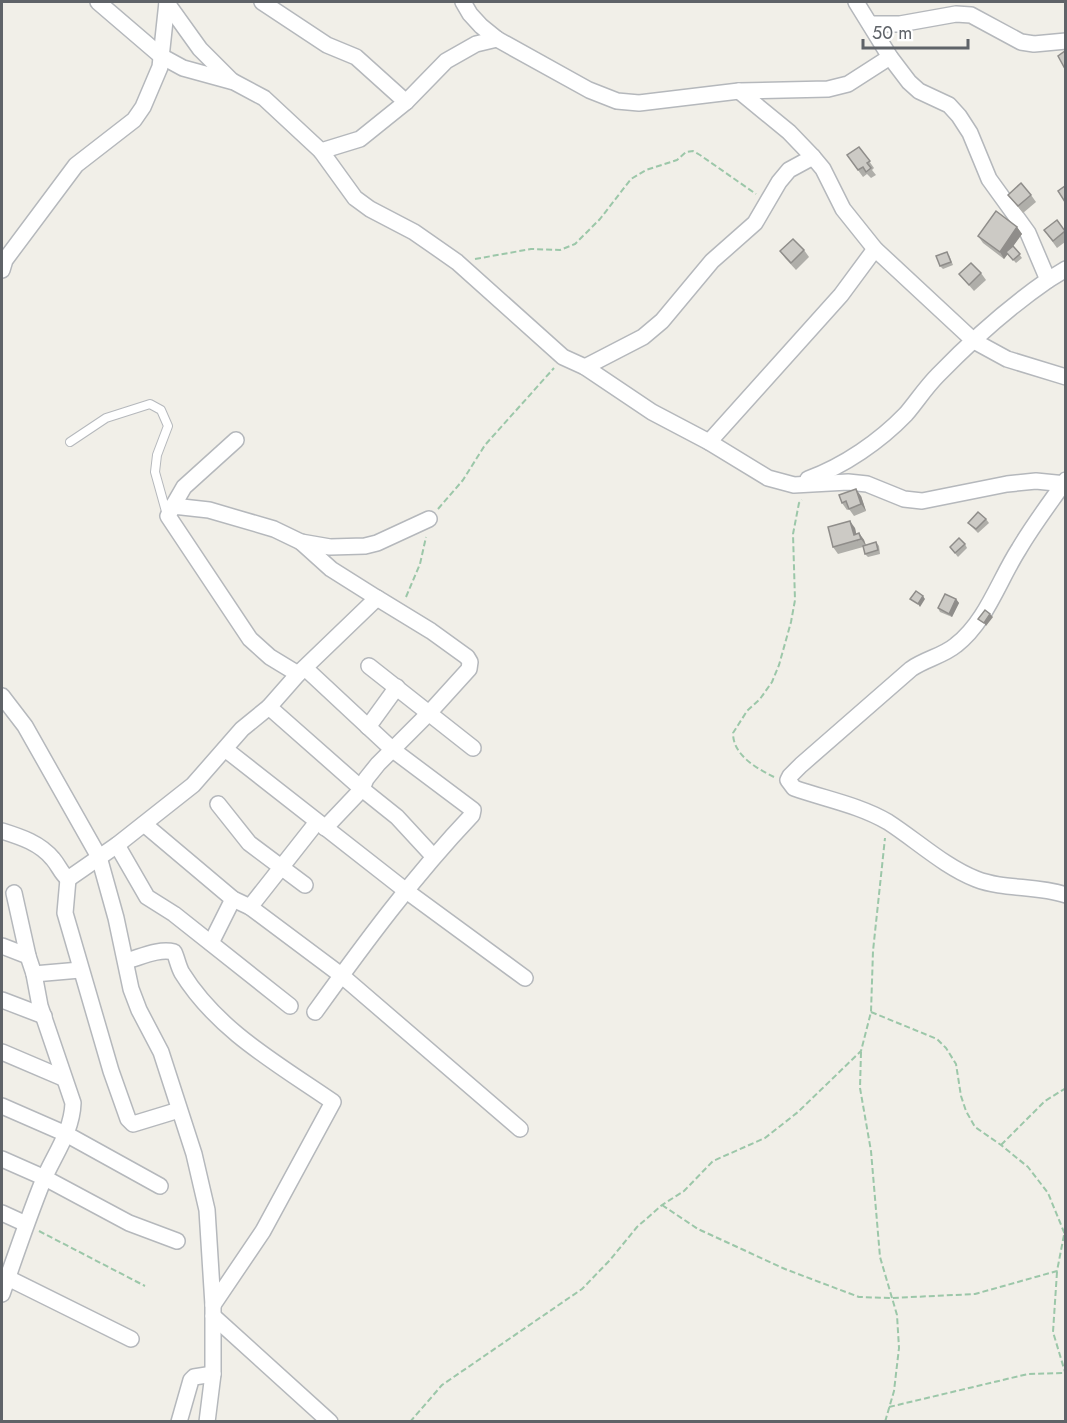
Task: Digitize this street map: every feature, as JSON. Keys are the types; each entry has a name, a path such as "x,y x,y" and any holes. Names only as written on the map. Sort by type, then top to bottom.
{"street":[{"path":"98,2 161,56 183,68 234,82 264,98 321,151 355,198 370,209 414,232 457,262 563,357 585,367 652,412 709,442 768,478 794,484 849,482 867,484 904,499 922,501 1007,484 1036,481 1065,482"},
{"path":"2,270 5,260 76,165 134,120 152,89 160,67 167,2"},
{"path":"167,2 200,49 234,82"},
{"path":"262,2 279,7 327,45 356,57 406,102"},
{"path":"463,2 481,26 497,39 589,90 617,101 639,103 739,91 828,89 848,84 890,57"},
{"path":"856,2 890,57 909,82 919,91 949,105 959,116 970,133 989,179 1028,233 1048,280"},
{"path":"870,24 900,24 956,14 970,8 1021,42 1034,44 1065,41"},
{"path":"321,151 360,139 406,102 446,61 476,44 497,39"},
{"path":"739,91 789,132 813,157 823,169 843,209 875,249 974,341 1007,359 1065,377"},
{"path":"585,367 630,344 655,328 712,261 755,223 779,182 789,170 813,157"},
{"path":"709,442 841,295 875,249"},
{"path":"794,484 821,474 888,432 936,376 974,341 1010,308 1065,269"},
{"path":"171,511 184,487 236,440"},
{"path":"1065,482 1019,549 974,627 955,647 926,659 911,669 801,765 788,780 794,788 863,810 887,822 973,878 992,884 1050,890 1065,895"},
{"path":"171,511 209,510 274,529 301,542 330,547 365,546 399,534 429,519"},
{"path":"171,511 250,639 270,657 302,671 393,750 473,810 472,814 405,890 315,1012"},
{"path":"250,908 281,867 321,825 362,789 366,779 378,764 470,669 467,657 399,610 331,569 301,542"},
{"path":"179,1110 133,1124 128,1119 64,913 68,879 117,845 194,785 242,729 269,707 302,671 377,598"},
{"path":"369,666 473,748"},
{"path":"368,727 398,687"},
{"path":"2,696 31,736 99,858 131,989 160,1052 194,1154 205,1199 213,1311 213,1374 207,1422"},
{"path":"269,707 362,789 398,817 433,856"},
{"path":"225,749 405,890 525,978"},
{"path":"218,804 249,843 305,885"},
{"path":"144,824 233,899 250,908 341,975 520,1129"},
{"path":"2,831 27,839 45,852 68,879"},
{"path":"117,845 147,897 174,914 290,1006"},
{"path":"2,1294 4,1277 72,1119 73,1103 44,1016 14,893"},
{"path":"211,943 233,899"},
{"path":"2,946 28,956"},
{"path":"126,961 154,953 170,950 174,952 181,971 208,1008 235,1034 333,1102 263,1231 213,1311"},
{"path":"34,974 80,970"},
{"path":"2,1000 44,1016"},
{"path":"2,1052 63,1078"},
{"path":"2,1106 66,1134 160,1186"},
{"path":"2,1159 45,1178 129,1223 177,1241"},
{"path":"2,1213 26,1224"},
{"path":"4,1277 131,1339"},
{"path":"213,1311 330,1422"},
{"path":"179,1422 191,1380 194,1377 213,1374"}],"lane":[{"path":"70,442 106,418 150,404 161,410 168,426 157,455 155,472 171,511"}],"path":[{"path":"457,262 531,249 560,250 575,244 600,219 631,179 646,170 676,160 686,152 693,151 700,154 733,179 768,201"},
{"path":"399,610 420,564 429,519 448,500 485,445 563,357"},
{"path":"790,785 759,769 742,755 735,747 733,733 747,711 760,699 772,682 779,665 795,600 793,534 799,503 804,497"},
{"path":"885,1422 894,1391 899,1348 897,1316 880,1257 871,1151 860,1088 861,1051 871,1012 879,875 887,822"},
{"path":"871,1012 937,1039 946,1048 956,1064 961,1096 975,1127 1028,1167 1048,1193 1065,1236 1057,1271 1053,1332 1065,1374 1028,1374 889,1407"},
{"path":"410,1422 442,1385 582,1289 637,1227 662,1205 684,1191 713,1161 765,1138 798,1112 861,1051"},
{"path":"1001,1145 1045,1101 1065,1088"},
{"path":"662,1205 698,1229 785,1269 859,1298 892,1299 975,1294 1057,1271"},
{"path":"26,1224 145,1286"}],"building":[{"path":"1065,51 1065,66 1064,67 1058,56"},
{"path":"859,147 870,161 867,163 871,168 866,172 863,167 858,170 847,155"},
{"path":"1021,183 1031,195 1018,206 1008,195"},
{"path":"1065,186 1065,202 1058,191"},
{"path":"996,211 1017,227 1000,252 978,236"},
{"path":"1057,220 1065,231 1053,241 1044,230"},
{"path":"793,239 804,250 791,263 780,251"},
{"path":"1013,246 1020,254 1013,260 1006,252"},
{"path":"947,252 951,262 940,266 936,256"},
{"path":"971,263 981,273 969,285 959,274"},
{"path":"856,489 861,504 849,509 846,501 842,503 839,495"},
{"path":"978,512 986,519 976,529 968,523"},
{"path":"850,521 854,535 859,533 861,539 833,547 828,527"},
{"path":"959,538 965,544 955,553 950,547"},
{"path":"876,542 878,550 865,554 863,546"},
{"path":"916,591 923,596 918,604 910,599"},
{"path":"945,594 956,599 949,614 938,608"},
{"path":"985,610 990,614 984,623 978,619"}]}
